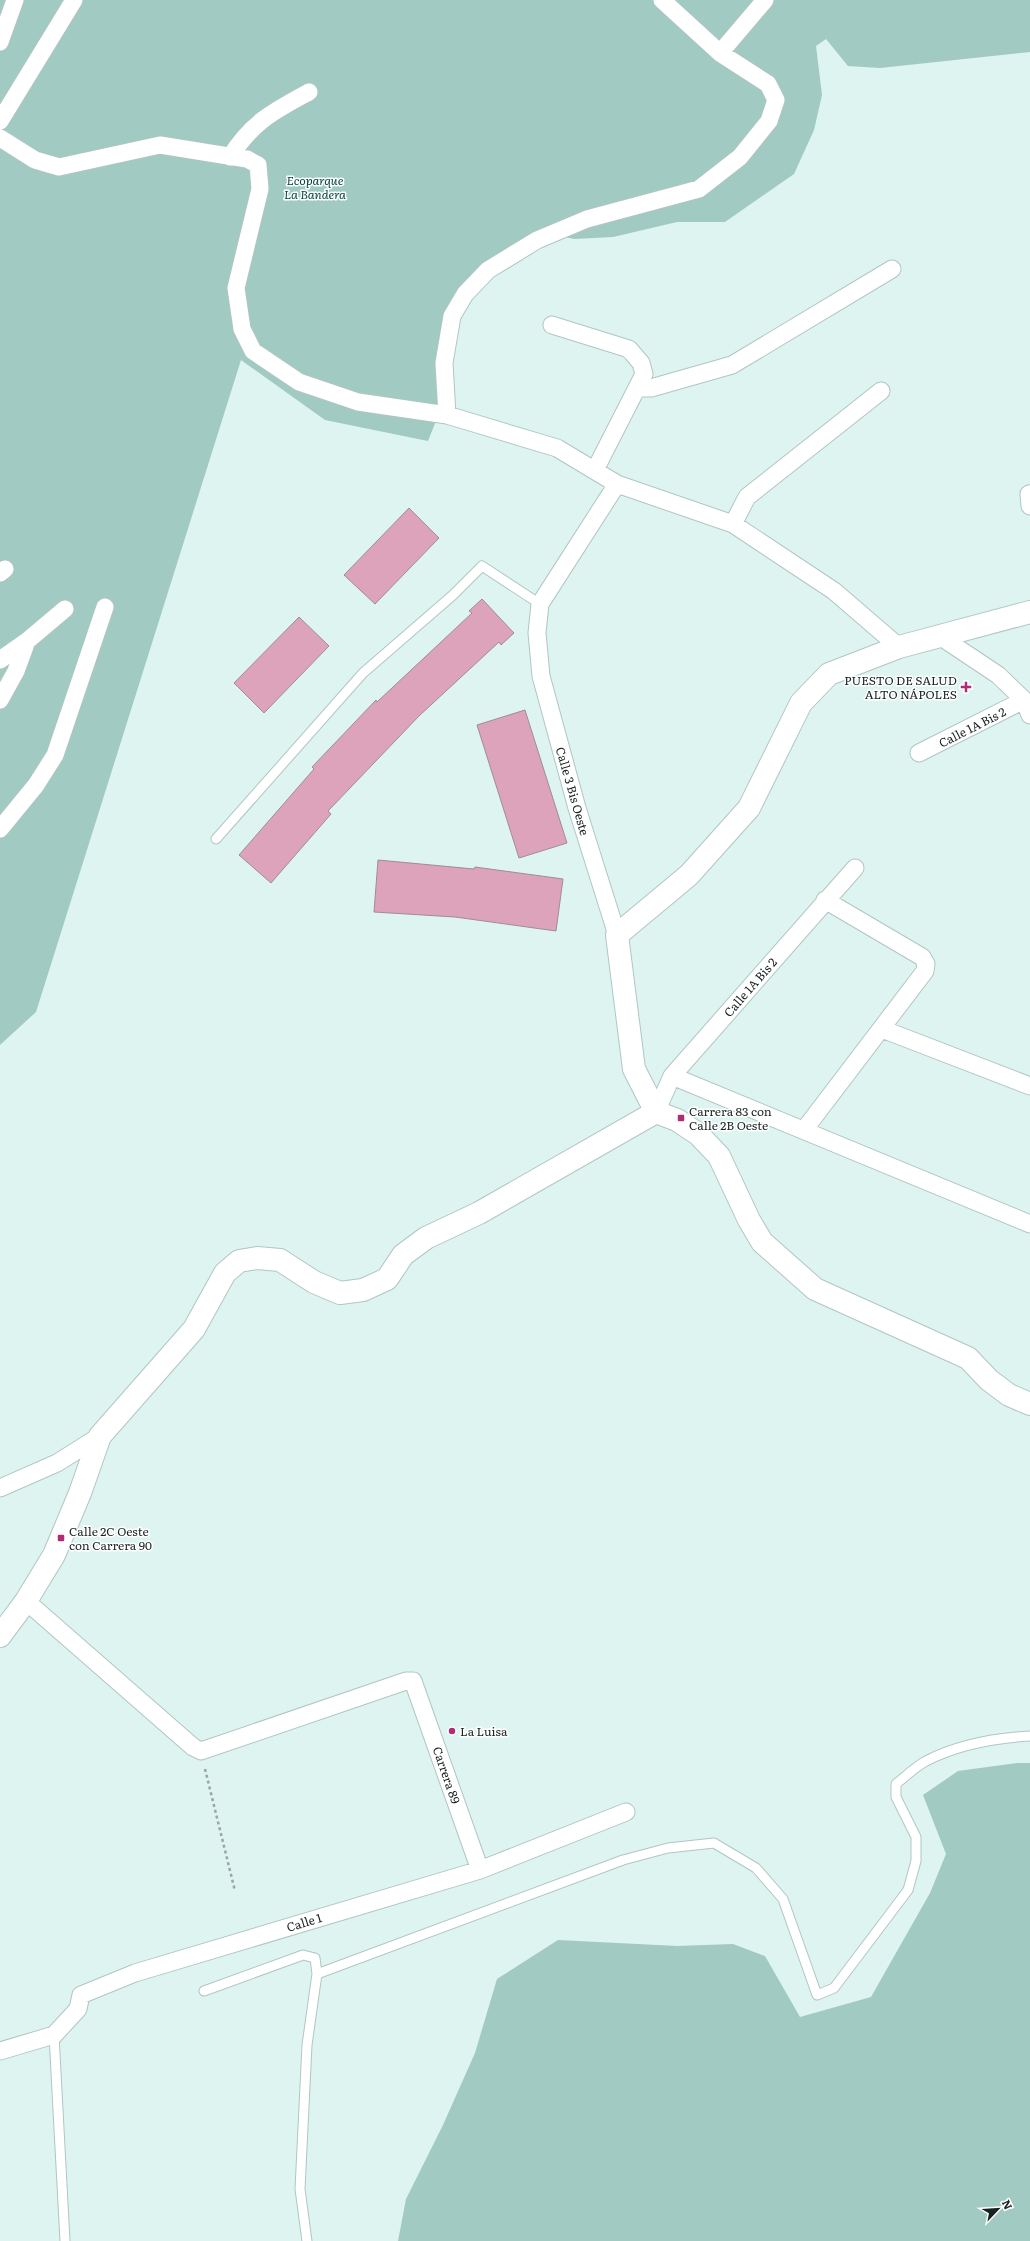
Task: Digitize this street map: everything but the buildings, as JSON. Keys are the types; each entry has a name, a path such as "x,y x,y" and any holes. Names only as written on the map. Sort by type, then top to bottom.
{"street":[{"path":"0,42 15,0"},
{"path":"0,122 74,0"},
{"path":"447,415 444,363 452,316 465,294 488,270 537,240 587,219 699,189 740,157 769,121 776,100 768,84 720,53 662,0"},
{"path":"720,53 765,0"},
{"path":"230,158 242,138 270,114 309,92"},
{"path":"0,138 36,160 59,167 160,145 230,158 247,159 258,165 260,189 236,288 242,328 253,351 299,382 358,402 447,415 558,448 617,484 733,524 834,591 899,647"},
{"path":"638,388 651,388 732,365 892,269"},
{"path":"552,325 629,349 641,363 644,374 638,388 595,470"},
{"path":"733,524 747,497 881,391"},
{"name":"Calle 3 Bis Oeste","path":"617,484 540,604 537,633 541,676 577,808 617,936 634,1069 656,1112"},
{"path":"0,829 36,785 55,755 104,607"},
{"path":"0,660 27,641 65,609"},
{"path":"617,936 689,875 749,808 801,703 829,674 899,647 938,635 1030,612"},
{"path":"938,635 998,675 1027,708"},
{"path":"0,700 16,671 27,641"},
{"name":"Calle 1A Bis 2","path":"919,753 1027,708"},
{"name":"Calle 1A Bis 2","path":"656,1112 672,1076 825,900 855,868"},
{"path":"804,1130 925,972 926,964 922,957 825,900"},
{"path":"882,1029 1030,1086"},
{"path":"672,1076 1030,1224"},
{"path":"0,1488 57,1463 100,1436 194,1329 225,1272 239,1261 257,1258 280,1260 314,1282 340,1293 363,1290 387,1279 403,1255 426,1238 479,1213 656,1112 677,1120 698,1134 719,1156 749,1220 762,1242 815,1289 968,1358 989,1380 1009,1395 1030,1404"},
{"path":"0,1636 26,1601 56,1550 80,1493 100,1436"},
{"path":"26,1601 193,1747 201,1751"},
{"name":"Carrera 89","path":"201,1751 406,1681 413,1681 480,1870"},
{"name":"Calle 1","path":"54,2035 78,2009 81,1995 91,1989 135,1972 480,1870 626,1812"},
{"path":"0,2051 54,2035"}],"lane":[{"path":"216,839 363,673 453,595 482,566 540,604"},
{"path":"317,1974 623,1860 668,1848 714,1843 756,1868 783,1899 818,1995 834,1988 908,1890 916,1861 916,1837 896,1797 896,1784 925,1762 949,1751 1000,1737 1030,1736"},
{"path":"204,1991 303,1955 315,1958 317,1974 307,2045 300,2189 307,2241"},
{"path":"54,2035 65,2241"}],"path":[{"path":"201,1751 236,1891"}],"green space":[{"name":"Ecoparque La Bandera","path":"0,0 1030,0 1030,52 880,68 848,66 826,39 816,46 822,95 814,130 794,174 725,222 677,222 613,237 574,239 560,236 494,265 466,300 443,352 446,396 428,441 325,420 241,360 36,1012 0,1045"},
{"path":"1017,1763 1030,1763 1030,2241 398,2241 406,2199 443,2125 475,2053 497,1979 558,1940 677,1946 733,1944 765,1956 800,2017 871,1997 930,1893 946,1854 923,1795 958,1771"}],"place":[{"name":"PUESTO DE SALUD ALTO NÁPOLES","path":"966,687"},
{"name":"Carrera 83 con Calle 2B Oeste","path":"681,1118"},
{"name":"Calle 2C Oeste con Carrera 90","path":"61,1538"},
{"name":"La Luisa","path":"452,1731"}]}
